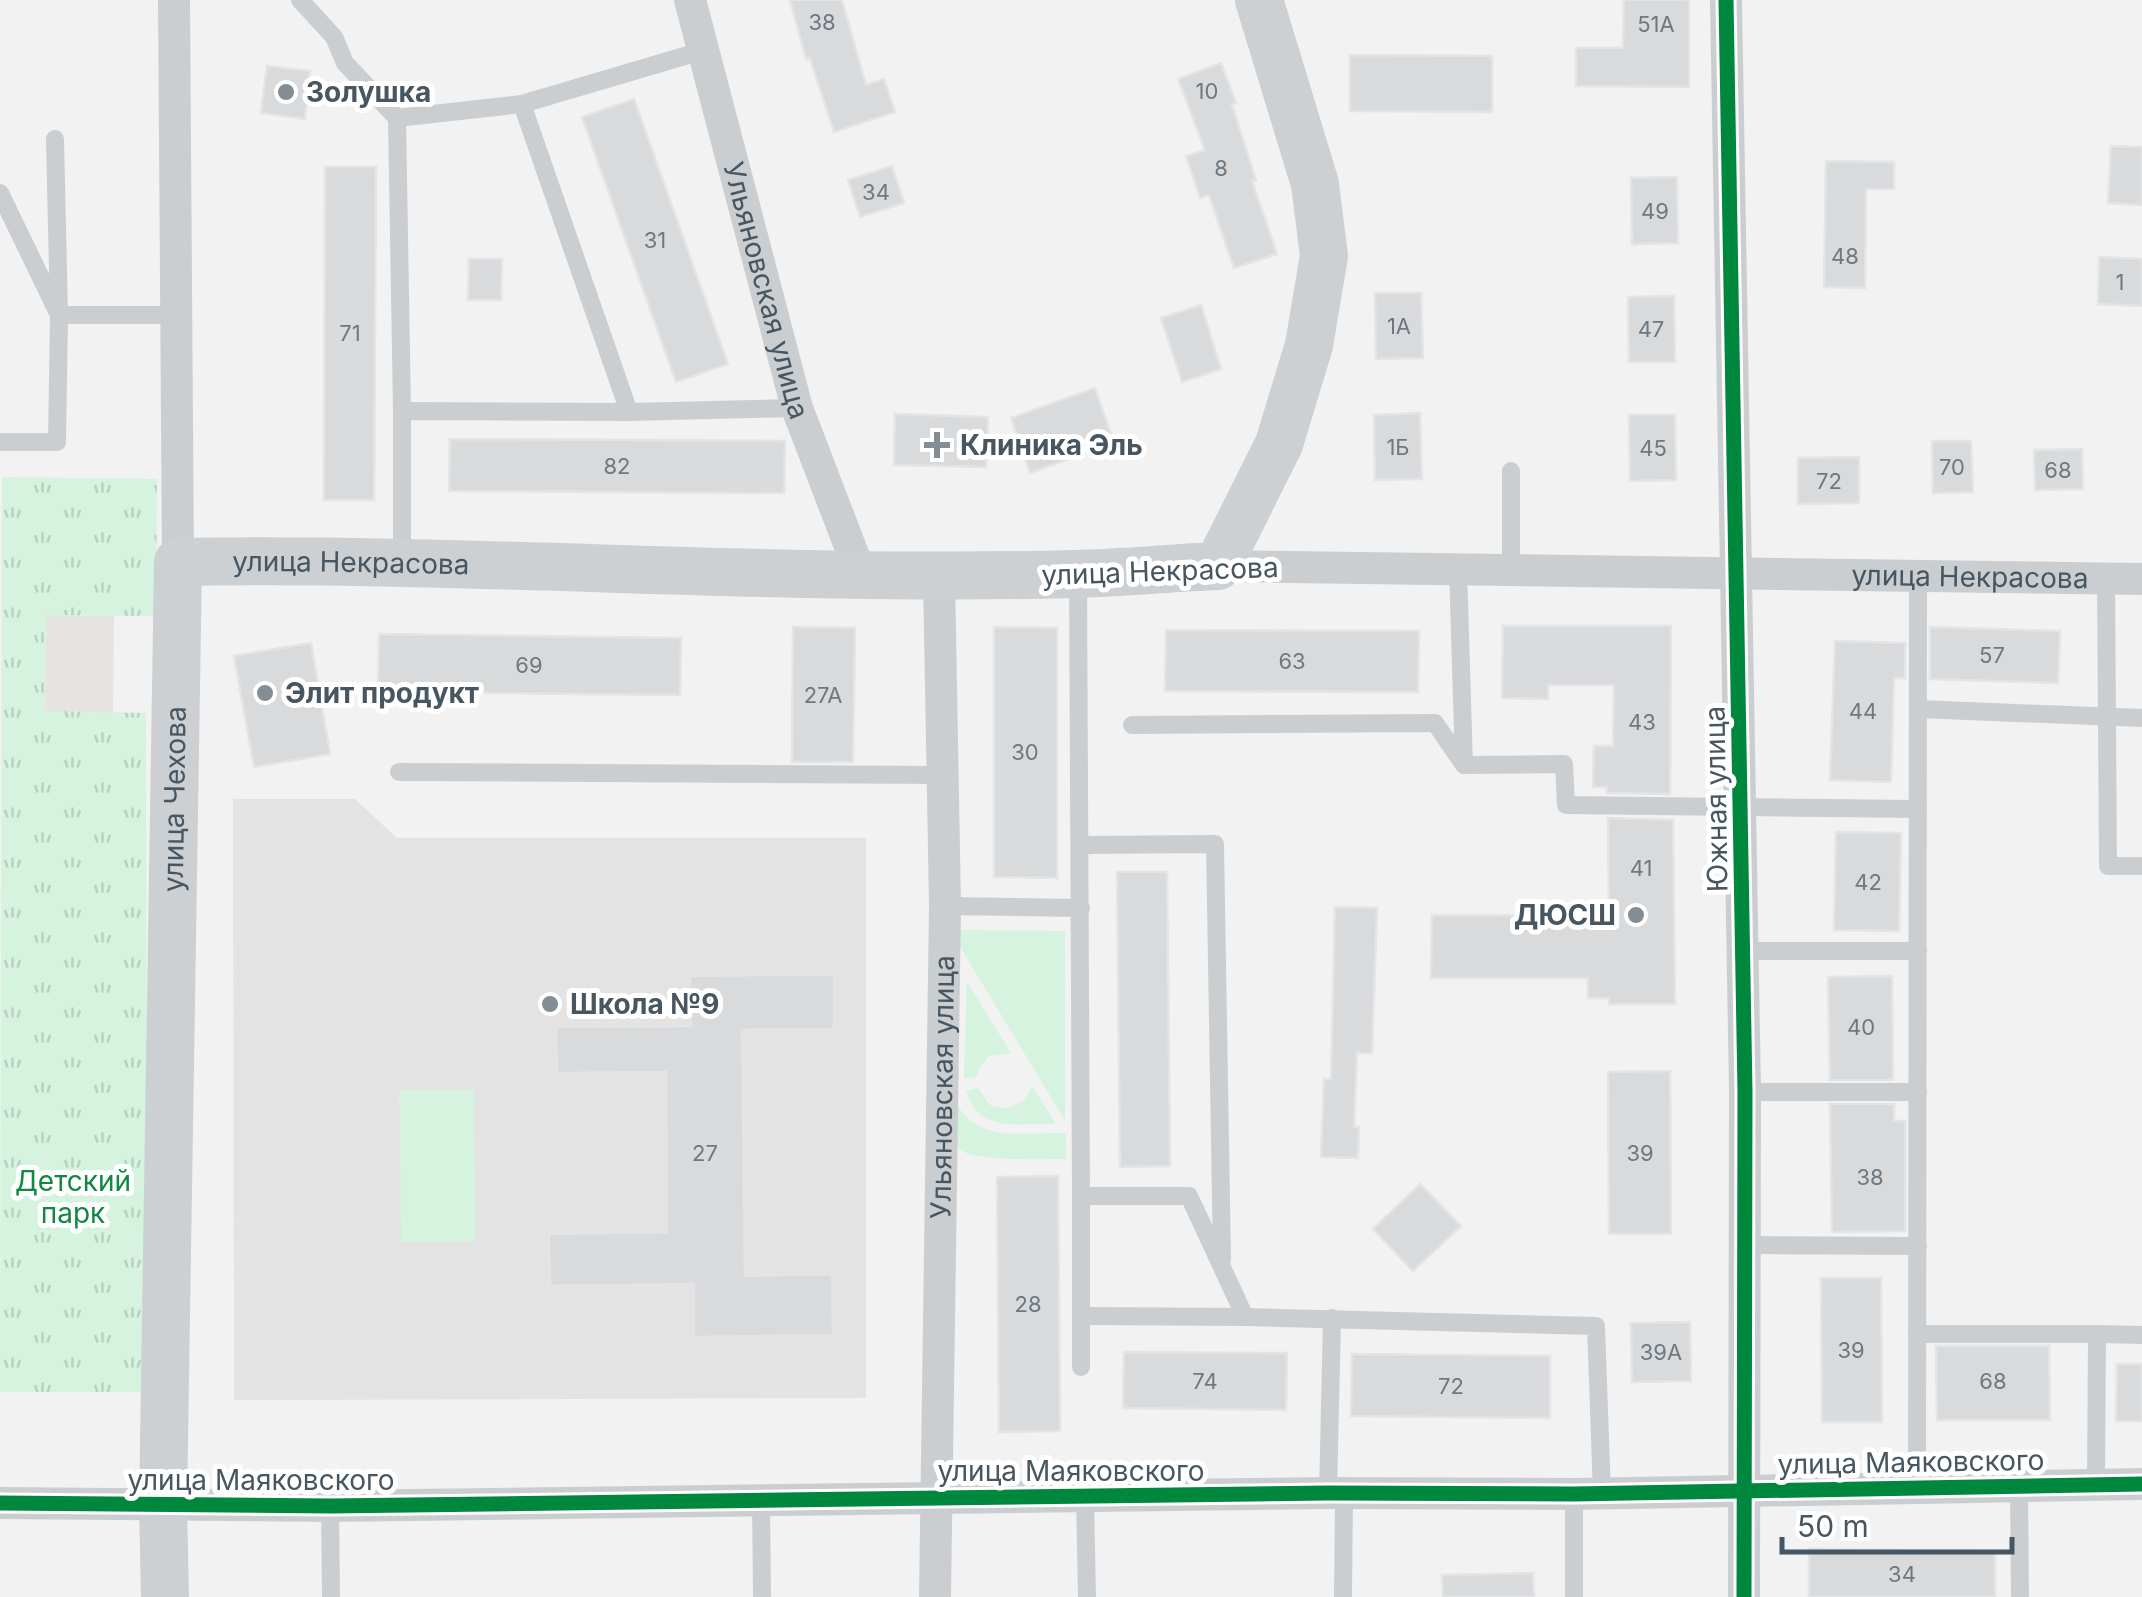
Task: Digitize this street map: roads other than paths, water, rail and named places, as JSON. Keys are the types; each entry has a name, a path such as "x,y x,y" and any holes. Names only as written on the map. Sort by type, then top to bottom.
{"main road":[{"path":"1218,566 1279,444 1309,345 1324,256 1315,184 1259,0"},
{"name":"улица Некрасова","path":"178,562 402,563 939,576 1218,566"},
{"name":"улица Чехова","path":"165,1597 163,1504 178,562"}],"street":[{"name":"улица Чехова","path":"174,0 178,562"},
{"name":"Ульяновская улица","path":"690,0 798,408 861,575"},
{"name":"Южная улица","path":"1726,0 1742,806 1744,1597"},
{"name":"улица Некрасова","path":"1218,566 2142,579"},
{"name":"Ульяновская улица","path":"935,1597 945,906 939,576"},
{"name":"улица Маяковского","path":"0,1503 330,1506 936,1497 1588,1494 2142,1484"}],"lane":[{"path":"300,0 334,37 345,63 398,118 402,563"},
{"path":"398,118 522,104 705,50"},
{"path":"522,104 629,412"},
{"path":"0,442 58,442 54,139"},
{"path":"0,193 59,315"},
{"path":"59,315 176,314"},
{"path":"402,410 629,412 798,408"},
{"path":"1511,570 1512,471"},
{"path":"1458,568 1464,765"},
{"path":"1078,574 1082,1367"},
{"path":"1917,1486 1918,576"},
{"path":"2106,578 2108,866 2142,866"},
{"path":"1918,710 2142,718"},
{"path":"1132,725 1434,723 1464,765"},
{"path":"1464,765 1564,764 1566,805 1918,809"},
{"path":"399,772 942,775"},
{"path":"1081,845 1215,844 1222,1265"},
{"path":"945,906 1082,908"},
{"path":"1743,951 1918,951"},
{"path":"1745,1092 1918,1092"},
{"path":"1080,1196 1220,1196"},
{"path":"1189,1196 1246,1317"},
{"path":"1746,1245 1918,1246"},
{"path":"1081,1316 1596,1326 1588,1494 1574,1597"},
{"path":"1332,1318 1343,1597"},
{"path":"1917,1334 2142,1334"},
{"path":"2096,1484 2097,1334"},
{"path":"2020,1485 2020,1597"},
{"path":"1086,1497 1087,1597"},
{"path":"761,1499 762,1597"},
{"path":"330,1506 331,1597"}],"place":[{"name":"Золушка","path":"286,92"},
{"name":"Клиника Эль","path":"937,445"},
{"name":"Элит продукт","path":"265,693"},
{"name":"ДЮСШ","path":"1636,915"},
{"name":"Школа №9","path":"550,1004"}],"park label":[{"name":"Детский парк","path":"73,1197"}]}
